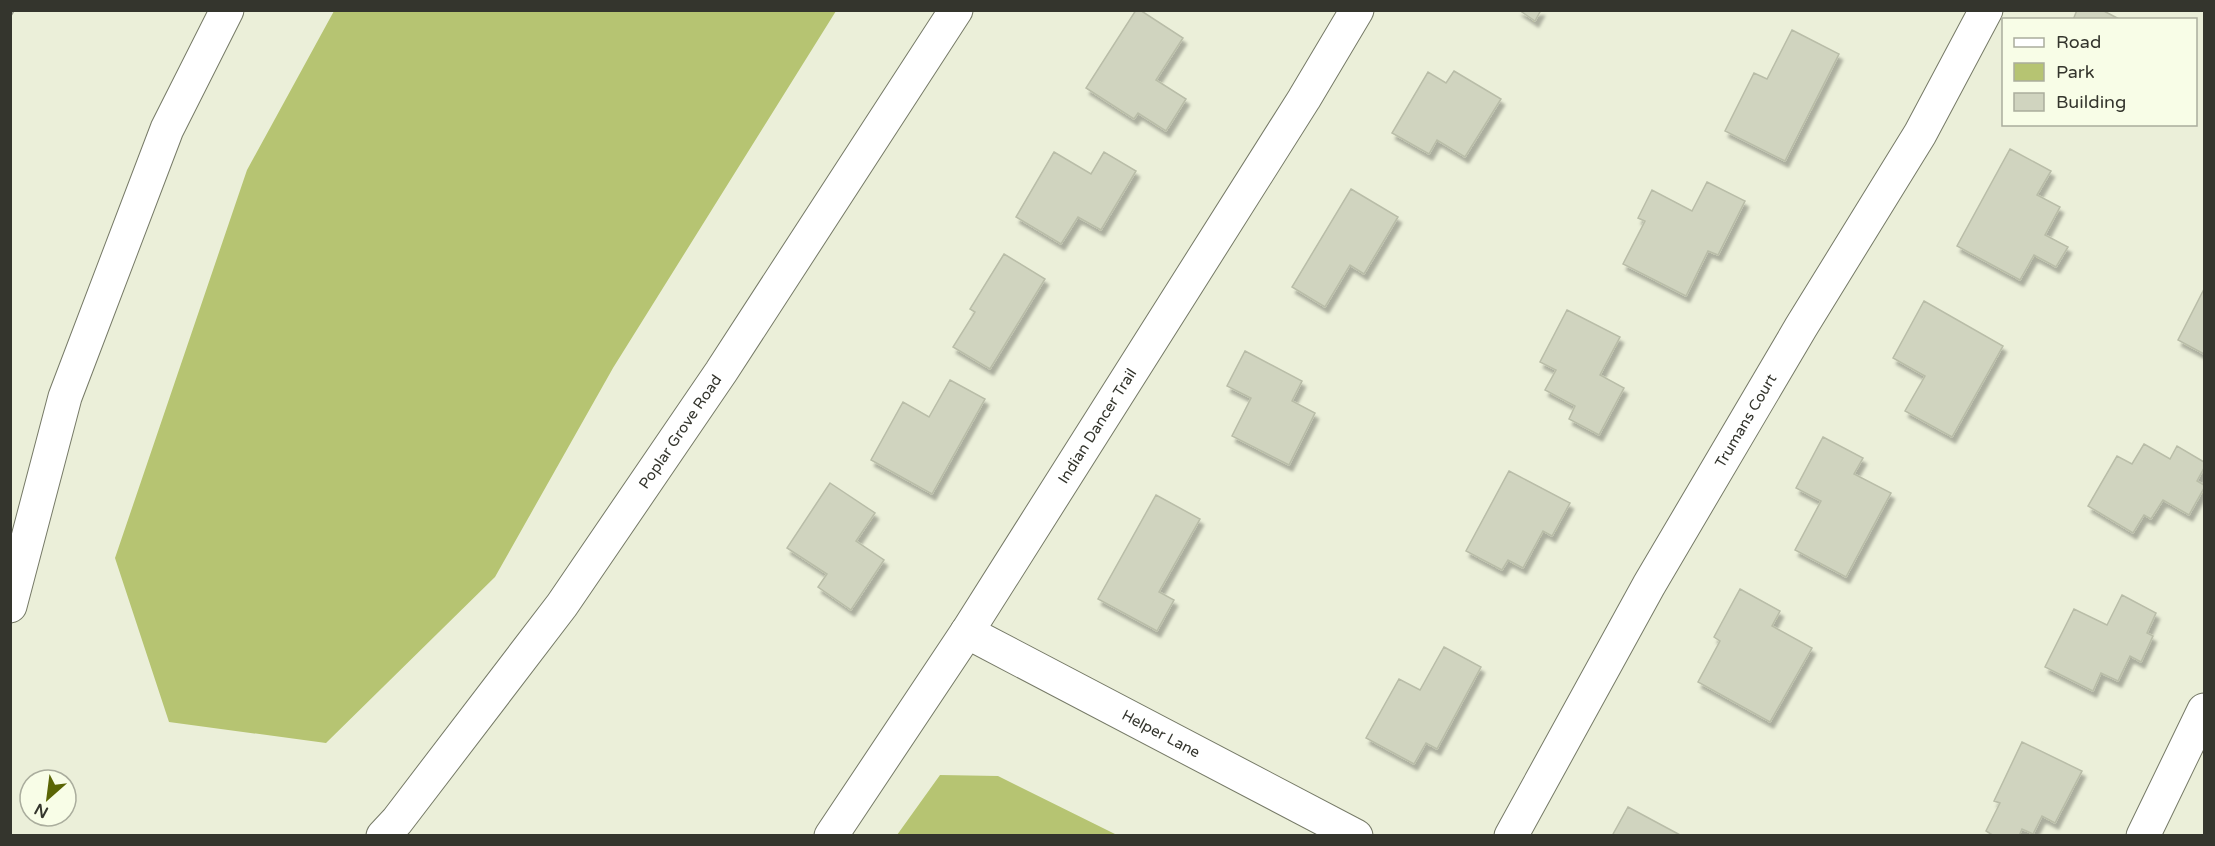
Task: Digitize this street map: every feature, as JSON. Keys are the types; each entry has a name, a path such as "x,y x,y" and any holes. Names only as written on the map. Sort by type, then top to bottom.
{"street":[{"path":"10,606 66,397 167,129 227,10"},
{"name":"Poplar Grove Road","path":"383,836 397,821 562,605 721,372 956,10"},
{"name":"Indian Dancer Trail","path":"831,836 967,632 1358,10"},
{"name":"Trumans Court","path":"1511,836 1649,585 1801,327 1920,134 1986,10"},
{"name":"Helper Lane","path":"967,632 1356,836"},
{"path":"2143,836 2205,710"}],"path":[{"path":"10,15 13,10"}],"green space":[{"path":"334,11 836,11 613,368 495,577 326,743 169,722 115,558 247,170"},
{"path":"940,775 998,776 1117,835 897,835"}],"building":[{"path":"1136,10 1140,10 1183,38 1156,80 1186,99 1166,131 1138,113 1134,119 1086,88"},
{"path":"1519,10 1541,10 1535,21"},
{"path":"2077,10 2102,10 2117,18 2074,18"},
{"path":"1792,30 1839,54 1785,161 1725,131 1754,73 1767,79"},
{"path":"1454,71 1501,99 1465,157 1437,140 1429,154 1392,133 1428,72 1446,83"},
{"path":"2010,149 2051,171 2037,195 2060,207 2045,235 2068,247 2056,267 2034,255 2020,280 1957,246"},
{"path":"1054,152 1091,174 1104,152 1136,171 1101,230 1078,217 1061,244 1016,217"},
{"path":"1707,182 1745,201 1718,255 1708,251 1686,296 1623,264 1645,221 1638,218 1652,190 1692,211"},
{"path":"1351,189 1398,217 1364,274 1350,265 1325,307 1292,287"},
{"path":"1004,254 1045,279 990,369 953,347 975,312 970,309"},
{"path":"2204,289 2204,354 2178,340"},
{"path":"1924,301 2003,346 1952,437 1905,411 1925,376 1893,358"},
{"path":"1567,310 1620,337 1600,375 1624,388 1599,435 1569,419 1575,406 1545,390 1556,370 1540,362"},
{"path":"1245,351 1302,381 1292,401 1315,413 1289,465 1232,436 1251,398 1227,386"},
{"path":"950,380 985,399 932,494 871,460 903,402 929,417"},
{"path":"1823,437 1863,458 1854,474 1891,493 1846,577 1795,550 1821,501 1796,488"},
{"path":"2144,444 2170,459 2177,446 2204,462 2204,468 2197,481 2204,485 2204,488 2189,515 2163,500 2151,519 2144,515 2133,533 2088,506 2117,456 2132,464"},
{"path":"1509,471 1570,503 1552,536 1543,531 1523,568 1508,560 1502,570 1466,551"},
{"path":"830,483 875,513 856,541 884,560 851,610 818,587 827,574 787,548"},
{"path":"1156,495 1200,519 1159,592 1174,600 1157,631 1098,599"},
{"path":"1740,589 1780,611 1772,626 1812,648 1770,722 1698,682 1720,641 1714,637"},
{"path":"2122,595 2156,613 2147,633 2153,636 2141,662 2130,656 2118,681 2101,673 2093,691 2045,667 2074,609 2107,625"},
{"path":"1444,647 1481,667 1437,749 1426,743 1414,764 1366,738 1399,679 1420,690"},
{"path":"2022,742 2082,771 2055,823 2042,816 2033,834 2022,829 2019,836 1994,836 1986,831 2000,803 1994,801"},
{"path":"1628,807 1682,836 1612,836"}]}
